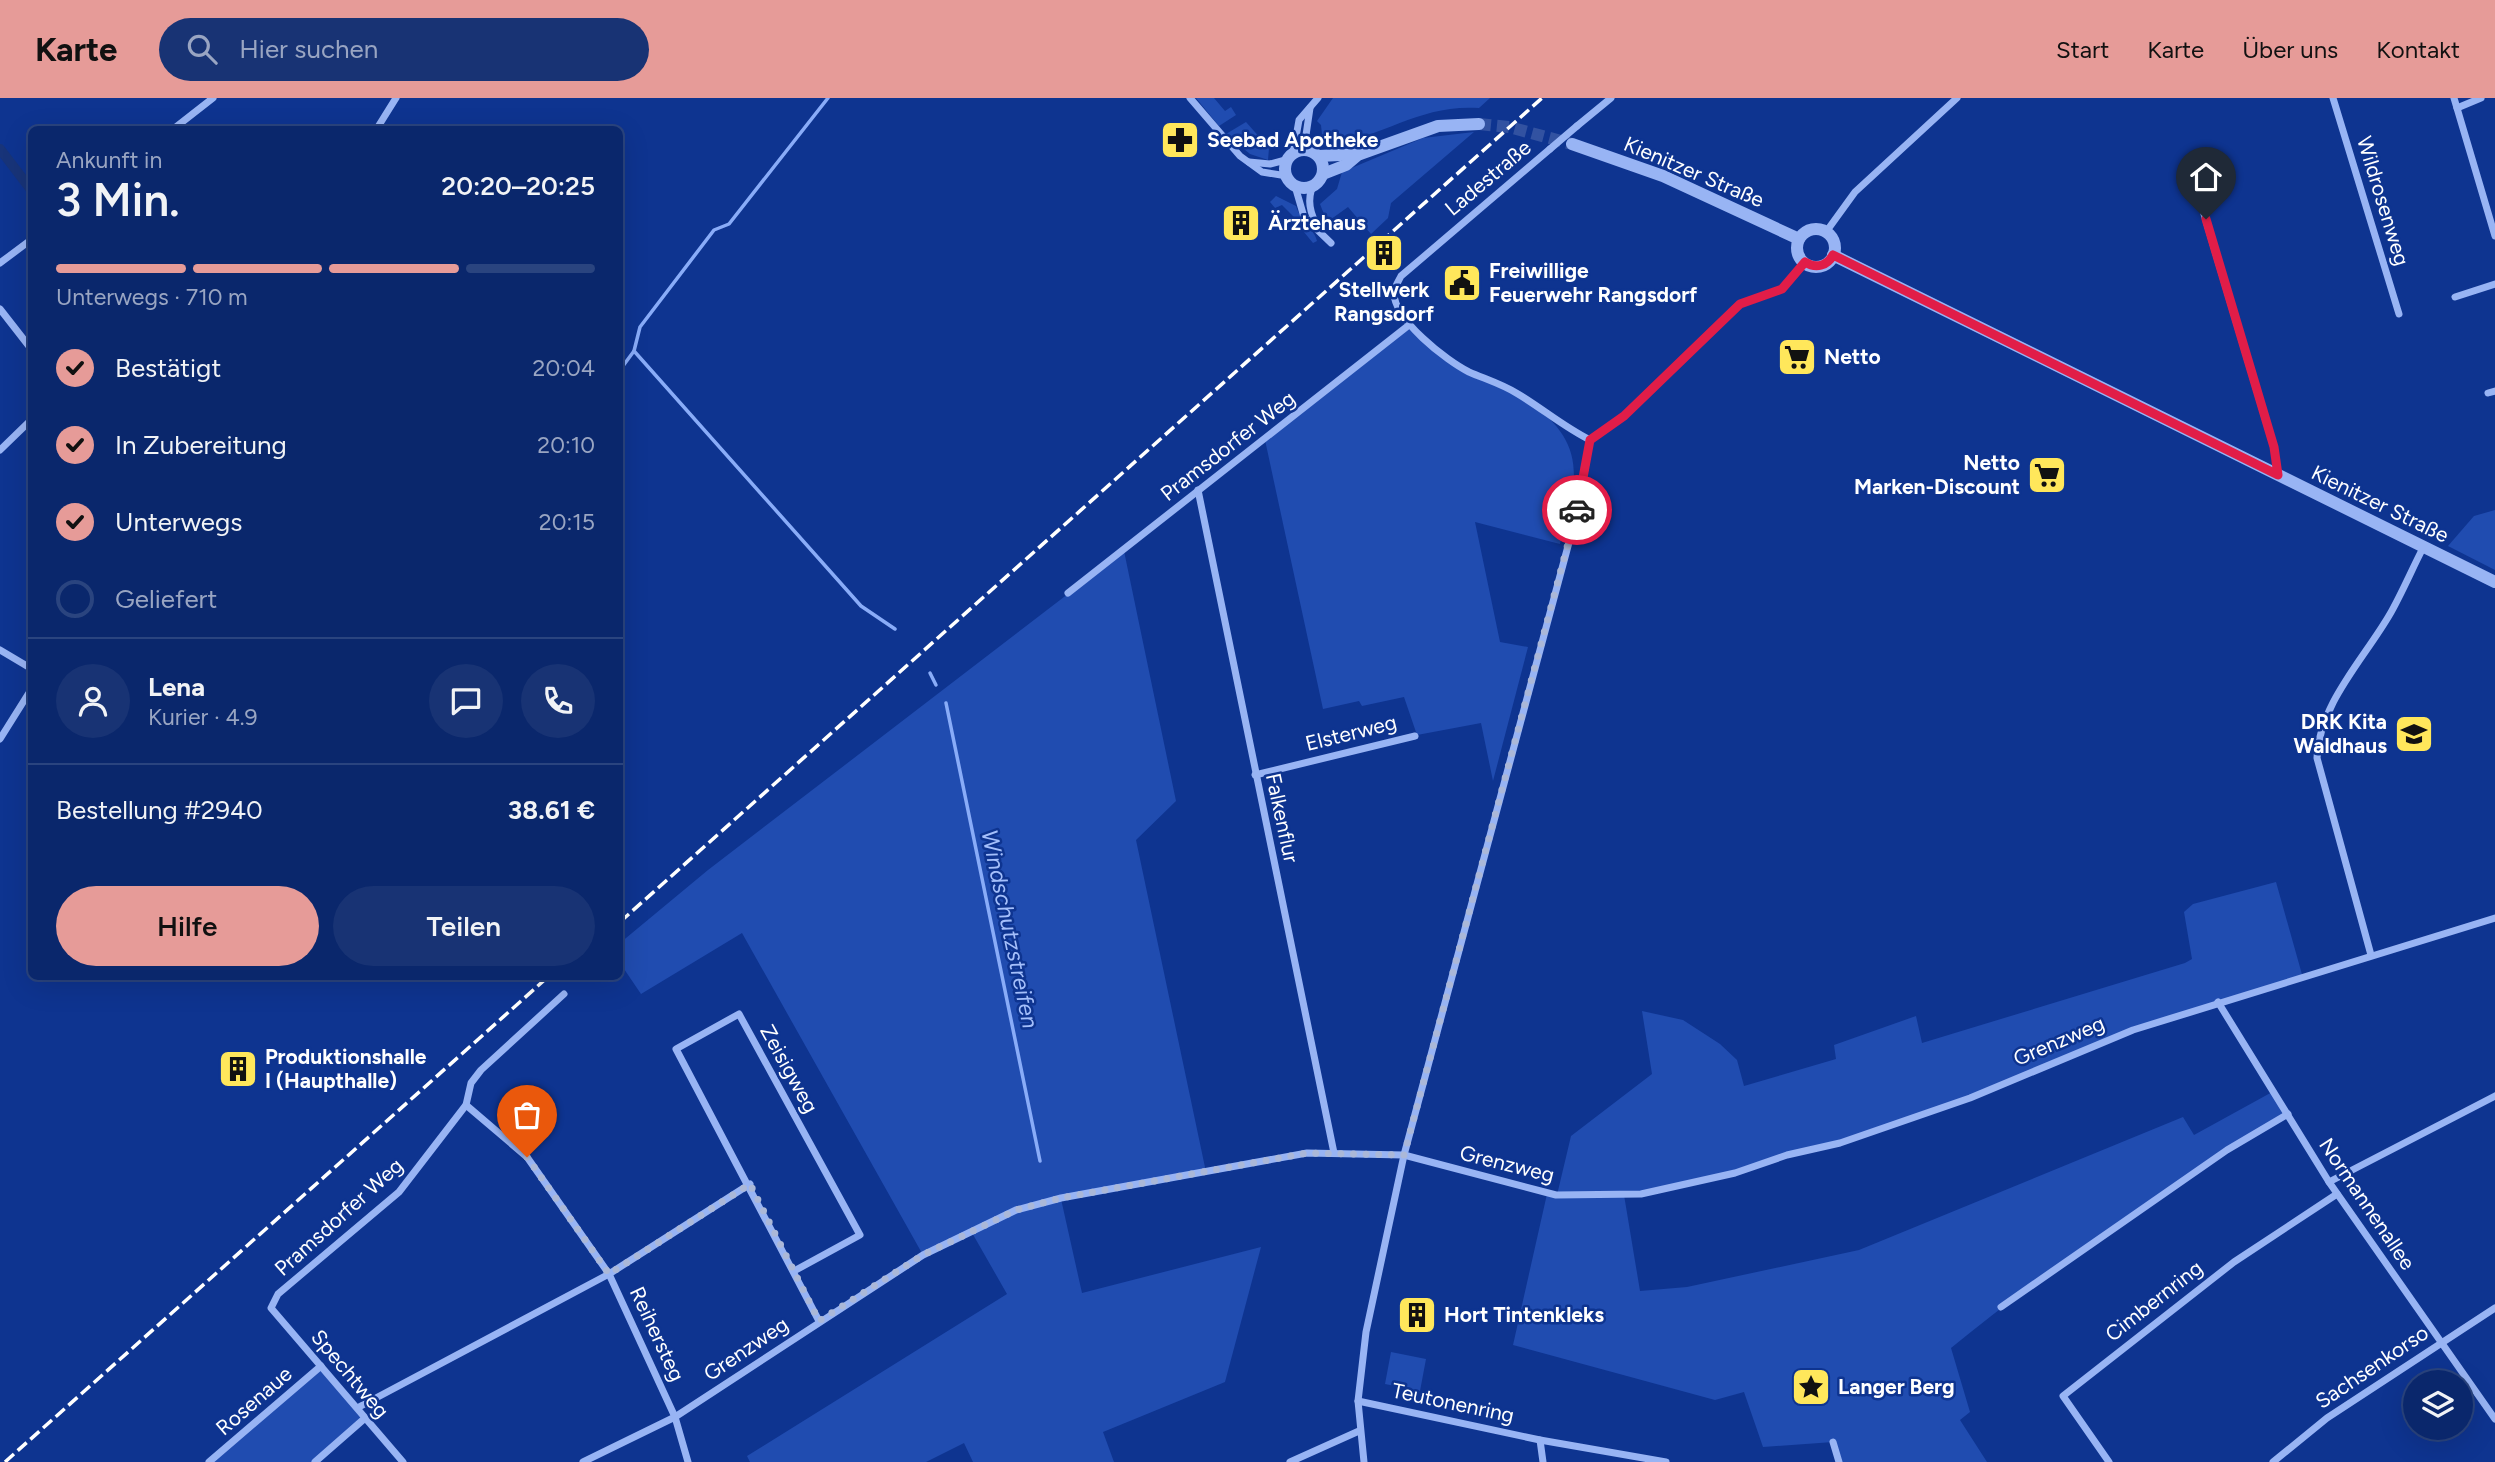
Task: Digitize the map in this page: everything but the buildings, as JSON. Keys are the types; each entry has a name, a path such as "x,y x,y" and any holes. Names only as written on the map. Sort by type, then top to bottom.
{"street":[{"path":"177,126 213,98"},
{"path":"378,126 396,98"},
{"path":"1190,98 1219,135 1248,162 1262,172 1313,186"},
{"path":"1318,98 1299,120 1291,156 1291,181 1304,217 1331,243"},
{"name":"Ladestraße","path":"1409,325 1394,291 1401,276 1611,98"},
{"path":"1826,232 1855,192 1957,98"},
{"name":"Wildrosenweg","path":"2333,98 2399,314"},
{"path":"2454,98 2495,236"},
{"path":"2457,108 2481,98"},
{"path":"1310,107 1306,135 1323,174"},
{"path":"1323,235 1311,217 1310,192 1323,174 1346,165 1360,154 1438,126 1479,124"},
{"name":"Kienitzer Straße","path":"1572,144 1663,176 1799,239"},
{"path":"1248,162 1270,164 1302,150 1315,154 1360,154"},
{"path":"2198,194 2274,447 2278,475"},
{"path":"1809,230 1826,232 1834,242 1833,255 1823,265 1814,266 1805,262 1797,249 1799,239 1809,230"},
{"path":"0,263 28,242"},
{"name":"Kienitzer Straße","path":"1833,255 2495,582"},
{"path":"1364,1462 1358,1401 1366,1332 1404,1155 1578,509 1590,440 1624,416 1740,304 1782,289 1805,262"},
{"path":"2455,297 2495,284"},
{"path":"0,309 28,344"},
{"path":"1409,325 1467,371 1520,395 1565,427 1590,440"},
{"name":"Pramsdorfer Weg","path":"1068,593 1409,325"},
{"path":"0,450 28,423"},
{"name":"Falkenflur","path":"1198,491 1334,1153"},
{"path":"2371,955 2317,758 2317,746 2337,696 2390,613 2424,546"},
{"path":"0,650 28,667"},
{"path":"0,739 28,694"},
{"name":"Elsterweg","path":"1255,775 1415,736"},
{"name":"Grenzweg","path":"583,1462 675,1417 923,1255 1016,1210 1061,1198 1295,1156 1334,1153 1404,1155 1548,1194 1641,1194 1735,1173 1787,1155 1840,1143 1970,1098 2133,1030 2495,918"},
{"name":"Pramsdorfer Weg","path":"271,1308 278,1294 399,1192 466,1105 471,1083 481,1070 564,994"},
{"name":"Normannenallee","path":"2218,1002 2329,1182 2495,1419"},
{"name":"Zeisigweg","path":"794,1272 860,1235 739,1014 676,1049 750,1184 794,1272 819,1321"},
{"path":"2329,1182 2495,1096"},
{"name":"Reihersteg","path":"466,1105 527,1157 609,1274 675,1417 688,1462"},
{"path":"2001,1307 2227,1150 2288,1114"},
{"path":"359,1407 609,1274 750,1184"},
{"name":"Cimbernring","path":"2109,1462 2063,1396 2234,1262 2337,1194"},
{"name":"Spechtweg","path":"271,1308 359,1407 365,1419 403,1462"},
{"name":"Sachsenkorso","path":"2273,1462 2327,1418 2439,1342 2495,1308"},
{"name":"Rosenaue","path":"209,1462 321,1366"},
{"name":"Teutonenring","path":"1358,1401 1539,1440 1666,1462"},
{"path":"315,1462 365,1419"},
{"path":"1290,1462 1359,1431"},
{"name":"Teutonenring","path":"1539,1440 1543,1462"},
{"path":"1833,1442 1839,1462"}],"shaded area":[{"path":"1196,98 1214,98 1225,111 1231,107 1236,115 1219,126"},
{"path":"1333,98 1490,98 1479,108 1439,111 1333,144 1322,135 1321,125 1317,121"},
{"path":"1246,122 1269,148 1268,160 1250,154 1226,134"},
{"path":"1474,132 1391,203 1388,218 1371,234 1348,207 1327,222 1320,204 1337,189 1342,172 1423,138"},
{"path":"1276,196 1296,206 1317,241 1313,243 1299,226 1295,227 1290,222 1296,219 1282,205 1275,208 1270,202"},
{"path":"1409,325 1460,366 1515,392 1542,412 1558,428 1568,444 1573,461 1572,498 1560,544 1475,522 1500,642 1528,647 1493,781 1481,723 1417,735 1404,697 1362,706 1359,701 1323,709 1265,440"},
{"path":"2495,510 2495,570 2448,546 2474,516"},
{"path":"1124,551 1176,801 1136,840 1206,1172 1061,1199 1082,1293 1261,1247 1225,1382 1103,1432 1114,1462 973,1462 964,1443 926,1462 750,1462 747,1456 1007,1294 971,1231 923,1255 742,933 641,994 623,967 623,941 708,870"},
{"path":"2276,882 2303,978 2133,1030 1970,1098 1840,1143 1735,1173 1624,1195 1640,1291 1687,1287 1859,1250 2183,1117 2194,1135 2274,1091 2288,1114 2115,1225 2031,1285 1951,1348 1970,1412 1960,1420 1987,1462 1839,1462 1833,1442 1763,1447 1744,1392 1715,1400 1513,1345 1547,1194 1557,1195 1571,1136 1652,1074 1642,1011 1683,1020 1720,1044 1737,1060 1744,1086 1836,1059 1834,1045 1916,1016 1922,1043 2185,963 2192,959 2184,912 2193,904"},
{"path":"1391,1352 1426,1359 1420,1391 1385,1384"},
{"path":"321,1366 364,1419 315,1462 209,1462"}],"waterway":[{"path":"623,366 634,351 640,327 714,230 729,224 828,98"},
{"path":"0,149 28,186"},
{"name":"Windschutzstreifen","path":"634,351 861,606 895,629"},
{"name":"Windschutzstreifen","path":"930,673 936,685"},
{"name":"Windschutzstreifen","path":"946,703 1040,1161"}],"tunnel":[{"path":"1479,124 1509,127 1572,144"}],"railway":[{"path":"623,919 1542,98"},
{"path":"5,1462 545,980"}],"way so far":[{"path":"527,1157 609,1274 750,1184 819,1321 923,1255 1016,1210 1061,1198 1307,1153 1404,1155 1577,510"}],"place":[{"name":"Seebad Apotheke","path":"1180,140"},
{"name":"Ärztehaus","path":"1241,223"},
{"name":"Stellwerk Rangsdorf","path":"1384,253"},
{"name":"Freiwillige Feuerwehr Rangsdorf","path":"1462,283"},
{"name":"Netto","path":"1797,357"},
{"name":"Netto Marken-Discount","path":"2047,475"},
{"name":"DRK Kita Waldhaus","path":"2414,734"},
{"name":"Produktionshalle I (Haupthalle)","path":"238,1069"},
{"name":"Hort Tintenkleks","path":"1417,1315"},
{"name":"Langer Berg","path":"1811,1387"}],"route":[{"path":"1577,510 1590,440 1603,428 1624,416 1740,304 1782,289 1805,262 1819,266 1828,262 1833,255 2278,475 2274,447 2206,219"}]}
